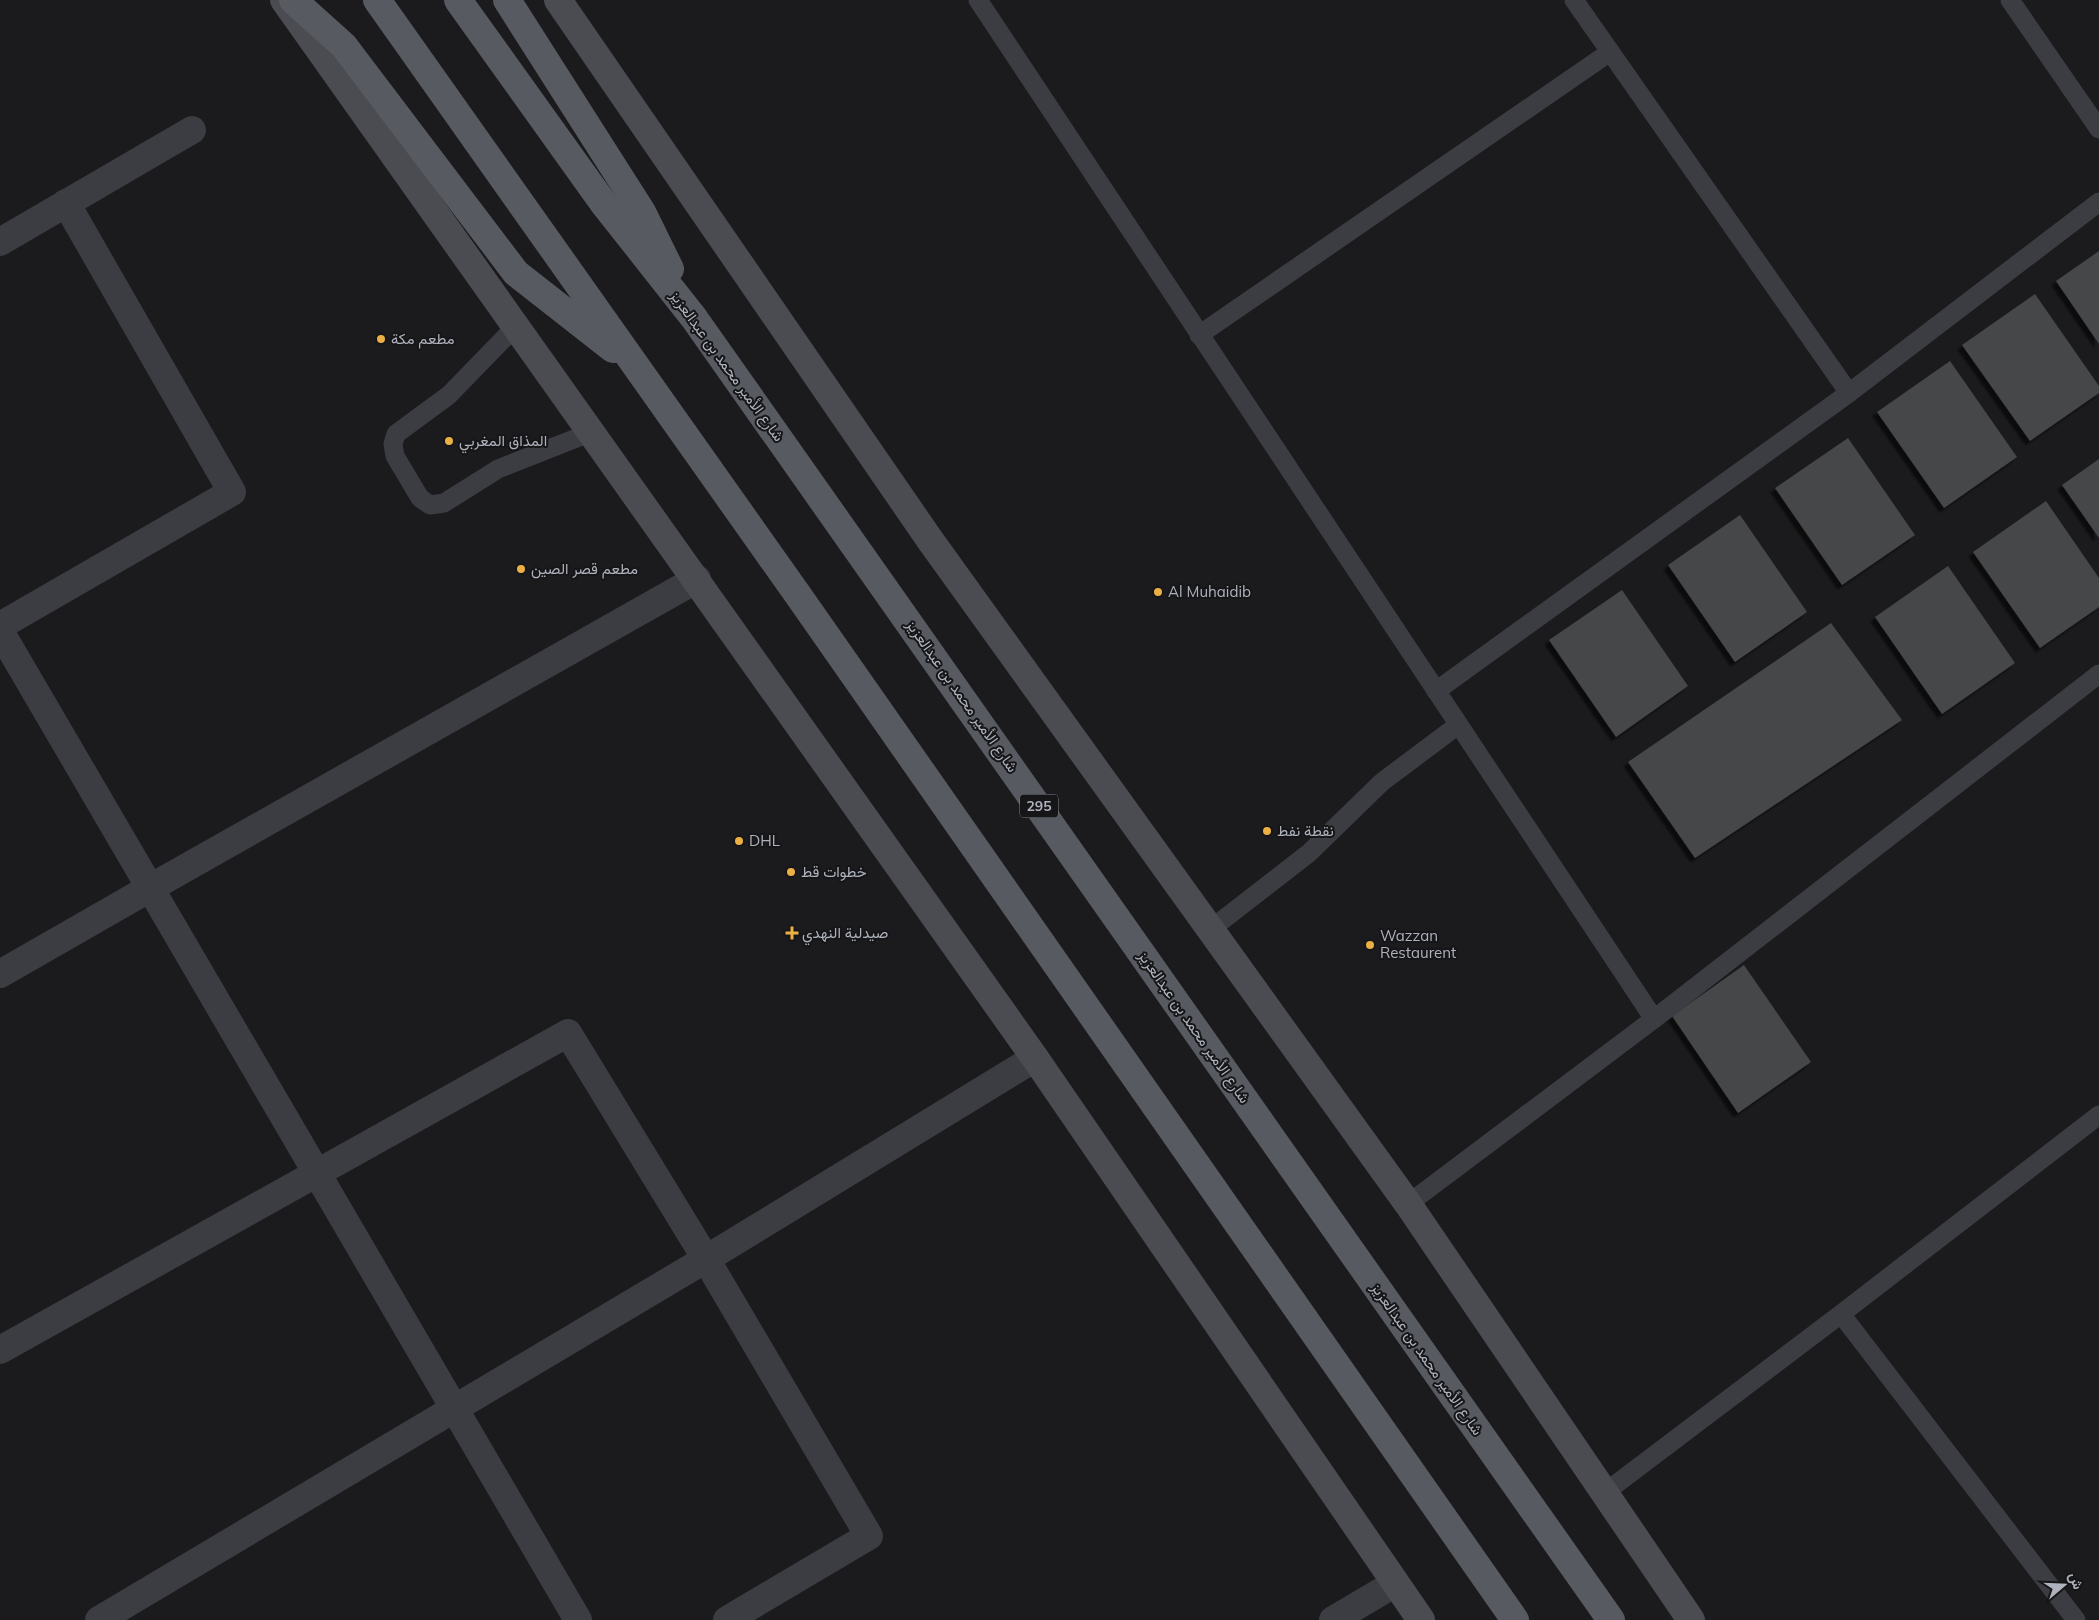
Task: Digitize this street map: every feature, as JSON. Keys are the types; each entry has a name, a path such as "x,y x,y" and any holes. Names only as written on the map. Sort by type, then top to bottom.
{"main road":[{"path":"284,0 1036,1058 1394,1584 1421,1620"},
{"path":"293,0 344,46 516,273 637,368"},
{"path":"377,0 1447,1520 1515,1620"},
{"name":"شارع الأمير محمد بن عبدالعزيز","path":"458,0 604,204 694,318 1611,1620"},
{"path":"507,0 642,212 694,318"},
{"path":"558,0 930,540 1408,1204 1603,1494 1691,1620"}],"street":[{"path":"0,242 192,130"},
{"path":"0,626 232,492 66,203"},
{"path":"0,974 697,579"},
{"path":"0,631 578,1620"},
{"path":"0,1350 568,1032 706,1259 869,1536 727,1620"},
{"path":"99,1620 706,1259 1036,1058"},
{"path":"1333,1620 1394,1584"}],"lane":[{"path":"978,0 1654,1019"},
{"path":"1574,0 1849,393"},
{"path":"2010,0 2099,129"},
{"path":"1199,335 1610,52"},
{"path":"1436,691 1849,393 2099,202"},
{"path":"516,326 449,395 396,434 393,444 395,456 420,498 430,505 444,503 498,469 592,432"},
{"path":"1408,1204 1654,1019 2099,674"},
{"path":"1211,929 1309,853 1382,782 1458,725"},
{"path":"1603,1494 2099,1115"},
{"path":"1841,1314 2076,1620"}],"building":[{"path":"2099,251 2099,344 2056,281"},
{"path":"2035,294 2099,386 2099,393 2030,441 1962,345"},
{"path":"1950,361 2017,457 1944,508 1877,412"},
{"path":"1848,438 1915,535 1842,585 1775,488"},
{"path":"2099,459 2099,538 2062,485"},
{"path":"2046,501 2099,578 2099,607 2040,648 1973,552"},
{"path":"1740,515 1807,612 1735,662 1668,565"},
{"path":"1948,566 2015,663 1942,714 1875,617"},
{"path":"1622,590 1688,686 1616,737 1549,640"},
{"path":"1831,623 1902,720 1695,858 1628,762"},
{"path":"1744,965 1811,1062 1738,1113 1672,1016"}],"place":[{"name":"مطعم مكة","path":"381,339"},
{"name":"المذاق المغربي","path":"449,441"},
{"name":"مطعم قصر الصين","path":"521,569"},
{"name":"Al Muhaidib","path":"1158,592"},
{"name":"نقطة نفط","path":"1267,831"},
{"name":"DHL","path":"739,841"},
{"name":"خطوات قط","path":"791,872"},
{"name":"صيدلية النهدي","path":"792,933"},
{"name":"Wazzan Restaurent","path":"1370,945"}]}
